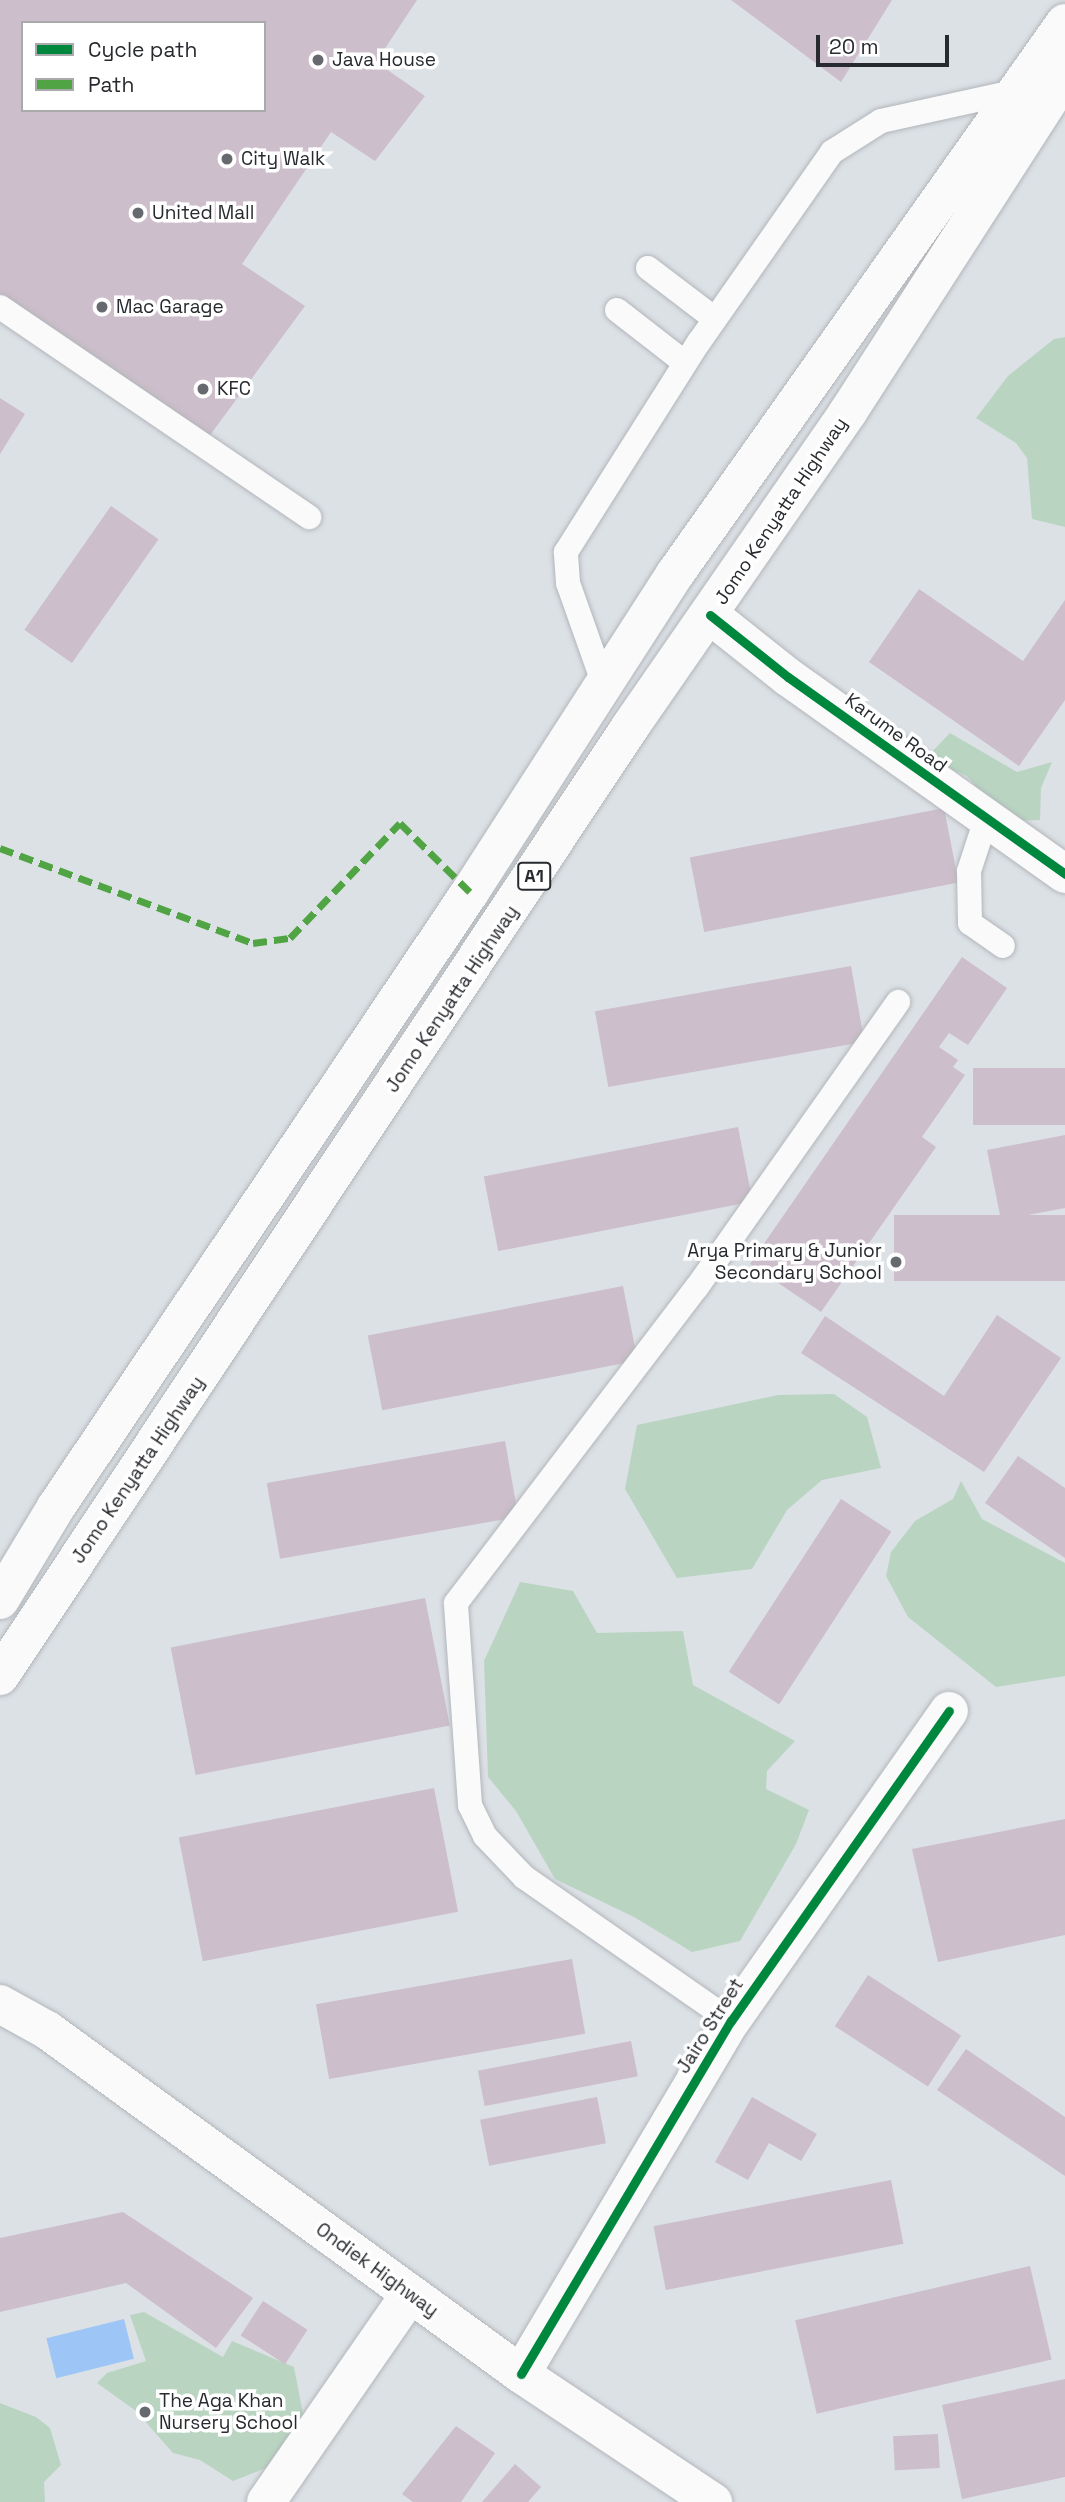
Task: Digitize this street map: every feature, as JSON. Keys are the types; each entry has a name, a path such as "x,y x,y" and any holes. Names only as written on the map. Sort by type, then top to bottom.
{"main road":[{"name":"A1","path":"0,1600 56,1507 470,892 603,681 1065,22"},
{"name":"Jomo Kenyatta Highway","path":"0,1676 630,727 848,412 1065,75"},
{"name":"Karume Road","path":"710,615 788,677 1065,874"},
{"name":"Jairo Street","path":"521,2374 731,2021 949,1711"},
{"name":"Ondiek Highway","path":"0,1975 47,2030"},
{"name":"Ondiek Highway","path":"0,2004 47,2030 521,2374 713,2502"},
{"path":"266,2502 410,2294"}],"lane":[{"path":"1060,0 1065,22"},
{"path":"603,681 568,583 565,551 685,363 832,152 881,121 1017,91"},
{"path":"648,268 715,319"},
{"path":"0,307 309,517"},
{"path":"617,310 685,363"},
{"path":"986,819 969,871 970,923 1003,946"},
{"path":"731,2021 524,1877 485,1836 470,1805 456,1603 697,1287 898,1002"}],"green space":[{"path":"1065,337 1065,527 1032,519 1027,458 1016,443 976,418 1008,376 1054,339"},
{"path":"950,733 1017,772 1052,762 1041,788 1040,820 1006,821 967,776 926,758"},
{"path":"834,1394 867,1417 881,1468 822,1480 787,1510 752,1569 677,1578 625,1489 637,1425 778,1395"},
{"path":"961,1481 982,1519 1065,1563 1065,1676 996,1687 908,1617 886,1576 891,1552 915,1521 953,1499"},
{"path":"520,1582 573,1591 597,1633 683,1631 693,1685 795,1741 767,1771 766,1789 809,1810 796,1844 740,1941 692,1952 634,1917 555,1879 516,1811 488,1777 484,1661"},
{"path":"144,2312 223,2357 232,2341 294,2367 305,2424 271,2466 233,2481 200,2460 173,2453 136,2411 97,2383 107,2373 146,2361 130,2315"},
{"path":"0,2403 36,2417 50,2428 61,2465 44,2482 45,2502 0,2502"}],"water":[{"path":"124,2319 134,2359 56,2378 46,2338"}],"building":[{"name":"United Mall","path":"0,0 417,0 376,62 425,96 375,161 331,132 242,264 305,306 205,442 0,299"},
{"path":"731,0 892,0 841,82"},
{"path":"0,398 25,414 0,454"},
{"path":"111,506 159,539 72,663 24,630"},
{"path":"919,589 1023,661 1065,600 1065,700 1019,766 869,662"},
{"path":"944,808 959,883 704,932 690,857"},
{"path":"962,957 1007,988 968,1045 949,1033 939,1047 958,1060 953,1067 965,1075 922,1137 936,1147 821,1312 750,1264"},
{"path":"851,966 864,1042 608,1087 595,1011"},
{"path":"973,1068 1065,1068 1065,1125 973,1125"},
{"path":"738,1127 753,1202 498,1251 484,1176"},
{"path":"1065,1135 1065,1208 1001,1220 987,1150"},
{"path":"894,1215 1065,1215 1065,1281 894,1281"},
{"path":"623,1286 638,1361 382,1410 368,1336"},
{"path":"997,1315 1061,1358 984,1472 801,1353 825,1316 944,1396"},
{"path":"505,1441 518,1517 280,1559 267,1483"},
{"path":"1018,1456 1065,1488 1065,1558 985,1503"},
{"path":"841,1499 891,1532 779,1704 729,1672"},
{"path":"425,1598 450,1726 196,1775 171,1647"},
{"path":"434,1788 458,1912 203,1961 179,1838"},
{"path":"1065,1819 1065,1935 938,1962 912,1849"},
{"path":"572,1959 585,2034 329,2079 316,2004"},
{"path":"868,1975 961,2035 928,2087 835,2026"},
{"path":"631,2041 638,2076 485,2106 478,2071"},
{"path":"966,2049 1065,2117 1065,2176 937,2090"},
{"path":"597,2097 606,2143 489,2166 480,2120"},
{"path":"752,2097 817,2134 801,2161 769,2143 748,2180 715,2162"},
{"path":"891,2180 903,2244 666,2290 653,2226"},
{"path":"123,2212 253,2298 216,2348 126,2283 0,2312 0,2238"},
{"path":"1030,2266 1052,2360 817,2414 795,2320"},
{"path":"263,2301 307,2330 285,2364 241,2335"},
{"path":"1065,2379 1065,2477 962,2499 942,2405"},
{"path":"456,2426 495,2453 461,2502 413,2502 402,2494"},
{"path":"938,2434 940,2468 895,2470 893,2436"},
{"path":"515,2464 541,2487 528,2502 482,2502"}],"marked path":[{"path":"0,848 253,943 290,938 400,823 470,892"}],"cycle path":[{"path":"710,615 788,677 1065,874"},
{"path":"521,2374 731,2021 949,1711"}],"place":[{"name":"Java House","path":"318,60"},
{"name":"City Walk","path":"227,159"},
{"name":"United Mall","path":"138,213"},
{"name":"Mac Garage","path":"102,307"},
{"name":"KFC","path":"203,389"},
{"name":"Arya Primary & Junior Secondary School","path":"896,1262"},
{"name":"The Aga Khan Nursery School","path":"145,2412"}]}
